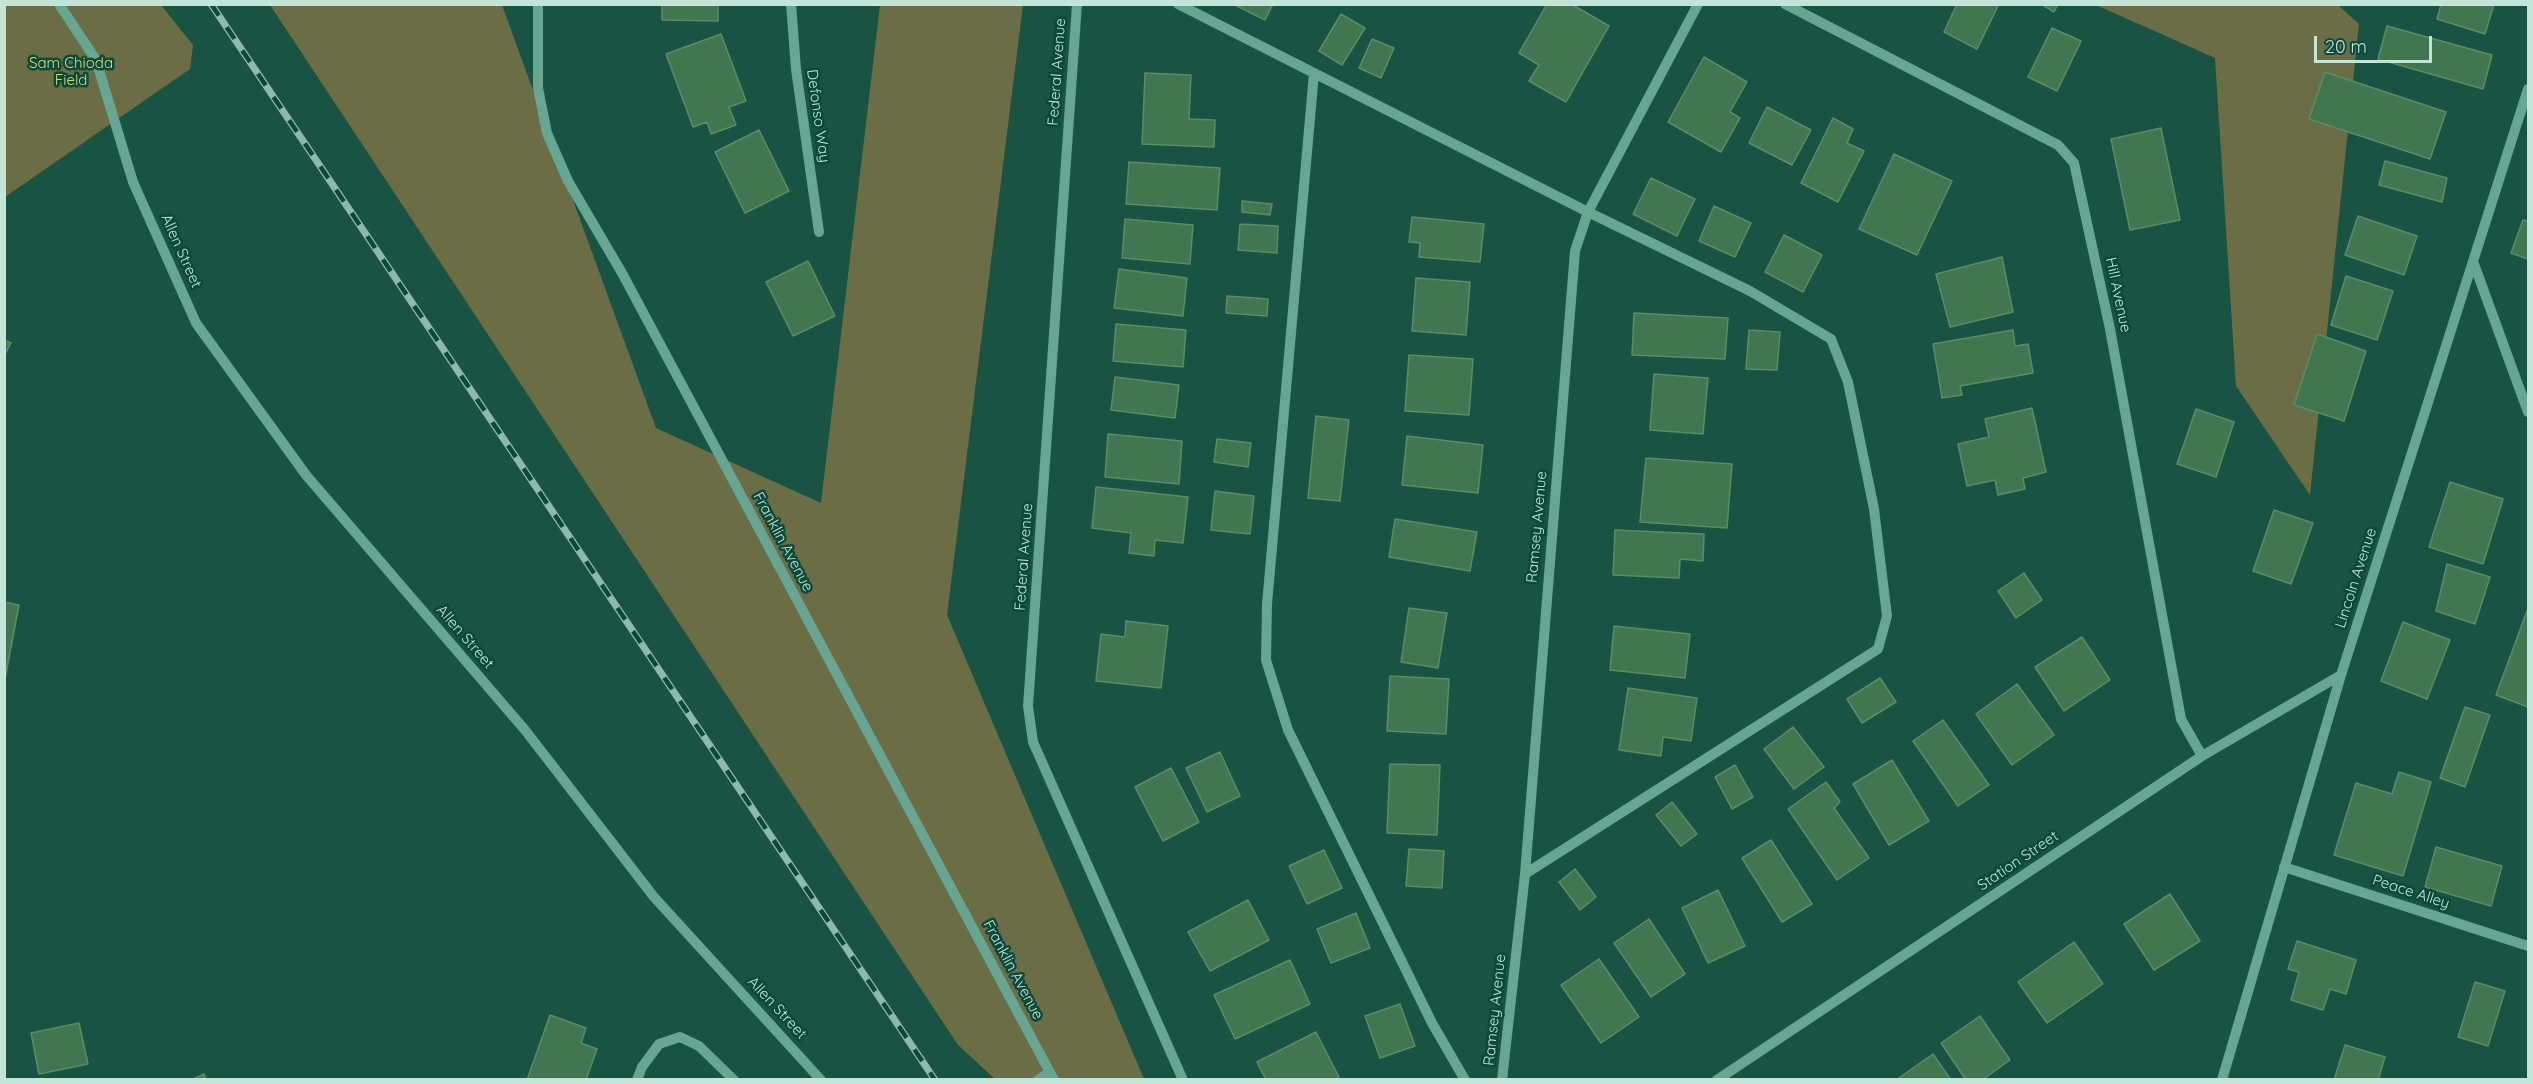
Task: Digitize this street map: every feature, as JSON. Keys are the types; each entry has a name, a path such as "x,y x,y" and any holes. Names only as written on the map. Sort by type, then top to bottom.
{"street":[{"name":"Allen Street","path":"59,4 96,60 133,182 196,323 306,475 525,730 654,897 821,1080"},
{"name":"Franklin Avenue","path":"538,4 538,88 547,133 567,181 628,283 1052,1076"},
{"name":"Defonso Way","path":"791,4 796,69 819,232"},
{"name":"Federal Avenue","path":"1077,4 1028,706 1033,742 1184,1080"},
{"path":"1178,4 1587,212 1750,291 1831,339 1848,382 1874,509 1887,616 1878,649 1525,874"},
{"name":"Ramsey Avenue","path":"1502,1080 1525,874 1575,251 1587,212 1698,4"},
{"name":"Hill Avenue","path":"1785,4 2058,145 2074,163 2110,329 2181,719 2202,756"},
{"path":"1314,74 1267,604 1266,660 1288,730 1432,1023 1465,1080"},
{"name":"Lincoln Avenue","path":"2222,1080 2341,675 2529,89"},
{"path":"2474,264 2529,412"},
{"name":"Station Street","path":"1717,1080 2202,756 2341,675"},
{"name":"Peace Alley","path":"2284,867 2529,946"},
{"path":"637,1080 642,1067 659,1044 680,1037 699,1046 734,1080"},
{"path":"1038,1080 1052,1076"}],"green space":[{"name":"Sam Chioda Field","path":"5,5 161,5 193,45 190,69 5,197"},
{"path":"270,5 502,5 656,428 821,503 880,5 1023,5 947,615 1144,1079 995,1079 958,1045"},
{"path":"2096,5 2338,5 2359,24 2310,495 2236,386 2215,58"}],"building":[{"path":"662,4 718,4 718,21 662,20"},
{"path":"1233,4 1273,4 1265,20"},
{"path":"1547,4 1571,4 1609,26 1566,102 1529,81 1539,65 1519,53"},
{"path":"1957,4 1999,4 1977,49 1944,32"},
{"path":"2041,4 2058,4 2054,12"},
{"path":"2441,4 2494,4 2485,34 2437,19"},
{"path":"1341,14 1365,28 1342,65 1319,51"},
{"path":"2387,26 2492,55 2483,89 2378,59"},
{"path":"2052,28 2081,41 2057,91 2028,77"},
{"path":"721,34 746,101 729,107 736,125 711,134 707,122 693,127 666,54"},
{"path":"1372,39 1394,48 1381,78 1359,68"},
{"path":"1704,57 1747,82 1730,112 1740,118 1721,152 1668,122"},
{"path":"2325,72 2446,112 2430,159 2309,119"},
{"path":"1145,73 1191,75 1189,119 1215,120 1214,147 1142,144"},
{"path":"1767,107 1811,130 1792,165 1749,143"},
{"path":"1833,118 1853,129 1847,143 1864,151 1838,202 1801,183"},
{"path":"2161,128 2180,220 2130,230 2111,139"},
{"path":"759,130 789,191 745,213 715,152"},
{"path":"1894,154 1952,181 1917,255 1859,229"},
{"path":"2385,161 2447,178 2442,202 2379,185"},
{"path":"1129,162 1220,168 1217,210 1126,204"},
{"path":"1651,178 1695,199 1677,236 1633,214"},
{"path":"1242,201 1272,204 1270,215 1242,212"},
{"path":"1714,206 1751,223 1735,257 1699,241"},
{"path":"2358,216 2417,236 2404,275 2345,255"},
{"path":"1412,217 1484,224 1480,262 1419,257 1420,243 1409,242"},
{"path":"1125,219 1193,225 1190,264 1122,258"},
{"path":"2523,220 2528,221 2528,259 2511,253"},
{"path":"1240,224 1278,226 1277,253 1238,250"},
{"path":"1784,235 1822,255 1803,292 1765,272"},
{"path":"2002,257 2013,312 1950,327 1936,274"},
{"path":"808,261 835,316 793,336 766,282"},
{"path":"1119,269 1187,278 1183,316 1114,308"},
{"path":"2346,276 2393,291 2377,340 2331,325"},
{"path":"1416,278 1470,282 1466,335 1412,331"},
{"path":"1227,296 1268,299 1267,316 1226,313"},
{"path":"1634,313 1728,318 1725,359 1632,355"},
{"path":"1116,324 1186,330 1183,367 1113,361"},
{"path":"1749,330 1780,332 1777,370 1746,369"},
{"path":"2013,330 2015,346 2028,344 2033,373 1960,386 1962,395 1942,398 1933,344"},
{"path":"2317,334 2366,351 2344,421 2294,405"},
{"path":"4,340 11,343 4,356"},
{"path":"1409,355 1473,359 1469,415 1405,411"},
{"path":"1654,374 1708,378 1703,434 1650,430"},
{"path":"1115,377 1179,385 1175,418 1111,410"},
{"path":"2032,408 2046,472 2023,478 2025,489 1998,495 1995,480 1967,486 1958,444 1989,437 1985,419"},
{"path":"2196,409 2234,422 2216,477 2177,464"},
{"path":"1316,416 1349,420 1340,501 1308,498"},
{"path":"1108,434 1182,441 1179,484 1105,477"},
{"path":"1407,436 1483,445 1478,493 1402,485"},
{"path":"1217,439 1251,443 1248,467 1214,462"},
{"path":"1646,458 1732,464 1727,528 1640,522"},
{"path":"2450,482 2503,499 2483,564 2429,547"},
{"path":"1096,487 1188,497 1183,543 1155,540 1154,556 1129,553 1131,533 1092,528"},
{"path":"1215,491 1254,496 1250,534 1211,530"},
{"path":"2274,510 2313,523 2291,584 2253,571"},
{"path":"1395,519 1477,532 1470,571 1389,557"},
{"path":"1615,530 1704,534 1703,561 1680,559 1679,578 1613,575"},
{"path":"2447,564 2490,577 2475,624 2436,611"},
{"path":"2024,573 2042,600 2016,618 1998,591"},
{"path":"4,602 19,605 4,684"},
{"path":"1409,608 1447,613 1438,668 1401,662"},
{"path":"2528,611 2528,707 2496,695"},
{"path":"1126,621 1168,626 1161,688 1096,681 1101,634 1125,637"},
{"path":"2403,622 2450,640 2427,699 2381,681"},
{"path":"1614,626 1690,634 1685,678 1610,670"},
{"path":"2082,637 2110,680 2064,711 2035,667"},
{"path":"1390,676 1449,679 1446,734 1387,731"},
{"path":"1880,678 1896,702 1862,723 1847,699"},
{"path":"2017,684 2054,735 2012,765 1976,714"},
{"path":"1628,688 1697,698 1691,741 1663,737 1661,756 1619,750"},
{"path":"2465,707 2490,715 2465,787 2440,778"},
{"path":"1943,720 1989,785 1958,806 1913,741"},
{"path":"1793,727 1824,767 1794,789 1764,749"},
{"path":"1220,752 1240,796 1207,812 1186,768"},
{"path":"1892,760 1929,821 1889,845 1853,784"},
{"path":"1390,764 1440,765 1437,835 1387,833"},
{"path":"1735,765 1753,797 1732,809 1715,777"},
{"path":"1171,768 1199,822 1163,841 1135,787"},
{"path":"2399,772 2431,782 2403,876 2334,855 2356,783 2392,794"},
{"path":"1826,782 1840,802 1834,808 1869,858 1837,880 1788,809"},
{"path":"1672,802 1697,834 1681,846 1656,815"},
{"path":"1771,840 1812,904 1782,922 1742,858"},
{"path":"2436,847 2502,866 2491,906 2425,887"},
{"path":"1409,849 1444,851 1442,888 1406,886"},
{"path":"1324,850 1342,888 1307,904 1289,866"},
{"path":"1575,869 1596,897 1580,910 1559,882"},
{"path":"1718,890 1745,946 1708,963 1682,908"},
{"path":"2170,894 2200,941 2154,970 2124,924"},
{"path":"1248,900 1269,940 1210,971 1188,932"},
{"path":"1356,913 1370,948 1331,963 1317,929"},
{"path":"1649,919 1685,974 1651,997 1614,943"},
{"path":"2297,941 2356,960 2346,994 2330,989 2323,1010 2291,1000 2299,972 2288,969"},
{"path":"2074,942 2103,984 2047,1023 2018,982"},
{"path":"1599,959 1639,1017 1601,1043 1561,985"},
{"path":"1290,960 1310,1004 1235,1039 1214,995"},
{"path":"2475,982 2505,991 2488,1046 2458,1037"},
{"path":"1400,1004 1415,1046 1380,1058 1365,1016"},
{"path":"550,1015 586,1028 581,1043 597,1049 586,1080 527,1080"},
{"path":"1980,1016 2010,1060 1982,1080 1966,1080 1941,1043"},
{"path":"79,1023 88,1064 39,1074 31,1033"},
{"path":"1316,1032 1339,1077 1333,1080 1266,1080 1257,1062"},
{"path":"2345,1045 2385,1057 2378,1080 2334,1080"},
{"path":"1933,1054 1951,1080 1896,1080"},
{"path":"204,1074 206,1080 191,1080"}],"railway":[{"path":"211,4 935,1080"}]}
